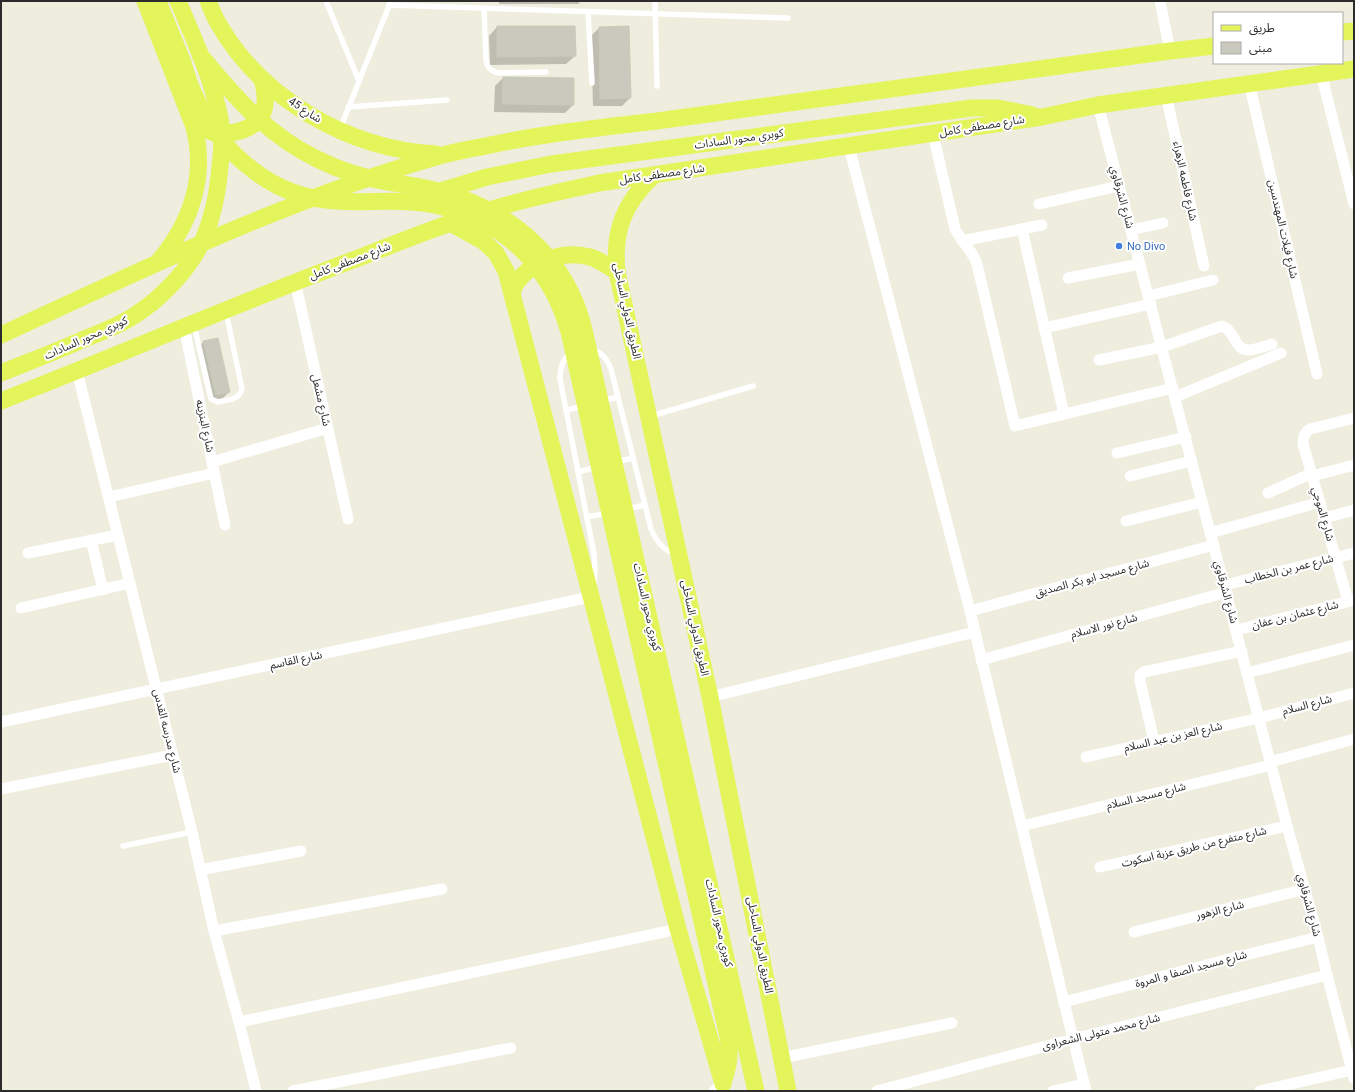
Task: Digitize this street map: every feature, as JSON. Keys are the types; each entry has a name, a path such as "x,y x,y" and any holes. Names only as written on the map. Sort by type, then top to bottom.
{"main road":[{"path":"145,1 194,127 199,156 196,188 192,205 178,235 158,262"},
{"name":"كوبري محور السادات","path":"158,1 188,80 201,109 219,136 240,160 252,170 280,187 308,197 338,201 411,202 428,204 452,209 473,217 507,237 530,258 539,268 554,292 569,332 637,599 756,1091"},
{"name":"كوبري محور السادات","path":"1,373 112,328 132,317 161,294 181,273 194,255 202,240 213,208 219,180 221,156 220,120 216,101 200,55 178,1"},
{"name":"شارع 45","path":"208,1 217,22 240,55 262,80 299,108 339,131 368,142 419,153 445,154"},
{"path":"1343,32 1354,31"},
{"path":"1,335 158,262 257,220 328,193 445,154 503,142 576,130 657,121 1213,46"},
{"name":"كوبري محور السادات","path":"200,55 231,92 256,118 299,149 352,173 370,178 431,189 478,204 502,217 516,227 540,249 551,261 569,288 581,316 637,599 728,1037 730,1049 729,1060 721,1088"},
{"name":"شارع مصطفى كامل","path":"1,401 77,372 295,281 450,223 546,194 599,183 849,147 1042,117 1098,105 1354,69"},
{"path":"194,127 212,133 231,134 250,128 262,115 265,104 265,90 262,80"},
{"name":"كوبري محور السادات","path":"411,202 474,180 550,164 972,108 998,108 1042,117"},
{"name":"الطريق الدولي الساحلى","path":"653,176 637,192 625,212 616,241 617,272 710,696 788,1091"},
{"path":"450,223 483,241 496,253 506,272 590,597 721,1088"},
{"path":"512,293 517,282 528,270 542,262 557,257 573,255 589,257 604,263 617,272"}],"street":[{"path":"1160,1 1170,51"},
{"path":"1321,73 1354,204"},
{"name":"شارع فيلات المهندسين","path":"1249,83 1317,374"},
{"name":"شارع فاطمه الزهراء","path":"1166,95 1204,266"},
{"name":"شارع الشرقاوي","path":"1098,105 1353,1074"},
{"path":"933,134 956,229 962,241 969,247 974,255 977,264 1016,426 1064,414 1174,393 1281,353"},
{"path":"849,147 970,611 1085,1087 1053,1091"},
{"path":"1039,204 1119,186"},
{"path":"1131,230 1163,223"},
{"path":"962,241 1042,225"},
{"path":"1022,229 1064,414"},
{"path":"1068,278 1140,264"},
{"path":"1044,328 1150,300 1213,280"},
{"name":"شارع مشعل","path":"295,281 348,519"},
{"name":"شارع البنزينه","path":"189,325 213,468 225,524"},
{"path":"1099,360 1162,347 1222,326 1228,328 1239,346 1244,349 1250,350 1272,344"},
{"name":"شارع مدرسه القدس","path":"77,372 157,689 192,832 214,931 256,1091"},
{"name":"شارع الموجي","path":"1351,600 1336,558 1303,444 1303,438 1305,432 1310,429 1354,418"},
{"path":"109,497 213,468 328,428"},
{"path":"1117,454 1186,437"},
{"path":"1130,476 1192,461"},
{"path":"1268,493 1312,474 1354,465"},
{"path":"1126,521 1202,502"},
{"path":"1210,533 1320,502"},
{"path":"1325,518 1354,510"},
{"path":"28,553 118,535"},
{"path":"91,540 103,590"},
{"name":"شارع مسجد ابو بكر الصديق","path":"970,611 1214,545"},
{"name":"شارع عمر بن الخطاب","path":"1226,589 1354,553"},
{"path":"21,608 130,583"},
{"name":"شارع نور الاسلام","path":"982,660 1226,589"},
{"name":"شارع القاسم","path":"1,722 590,597"},
{"name":"شارع عثمان بن عفان","path":"1237,630 1351,600"},
{"path":"710,696 975,632"},
{"path":"1247,673 1354,646"},
{"path":"1154,741 1140,681 1140,675 1144,672 1242,651"},
{"name":"شارع السلام","path":"1259,718 1354,693"},
{"name":"شارع العز بن عبد السلام","path":"1086,757 1259,718"},
{"name":"شارع مسجد السلام","path":"1022,826 1271,764 1354,739"},
{"path":"1,789 173,755"},
{"name":"شارع متفرع من طريق عزبة اسكوت","path":"1100,867 1287,826"},
{"path":"200,870 301,851"},
{"path":"214,931 442,889"},
{"name":"شارع الزهور","path":"1134,932 1305,889"},
{"path":"239,1022 678,929"},
{"name":"شارع مسجد الصفا و المروة","path":"1064,1002 1318,937"},
{"name":"شارع محمد متولى الشعراوى","path":"877,1091 1073,1039 1327,975"},
{"path":"782,1058 952,1023"},
{"path":"293,1091 511,1048"},
{"path":"1260,1091 1353,1074"}],"lane":[{"path":"326,1 359,81"},
{"path":"461,8 466,1"},
{"path":"655,1 657,86"},
{"path":"339,131 390,3 461,8 788,18"},
{"path":"484,8 486,59 487,65 490,69 499,73 546,72"},
{"path":"588,12 592,83"},
{"path":"348,107 448,100"},
{"path":"189,325 211,399 218,402 237,397 240,395 242,389 226,310"},
{"path":"590,597 595,580 594,554 560,379 560,370 563,362 568,355 576,350 585,348 594,349 608,360 651,529 654,536 662,546 667,550 680,555"},
{"path":"649,416 753,386"},
{"path":"596,402 618,396"},
{"path":"566,410 588,404"},
{"path":"578,472 633,458"},
{"path":"587,517 645,505"},
{"path":"123,846 192,832"}],"building":[{"path":"497,26 575,26 576,56 497,57"},
{"path":"629,26 631,98 600,99 599,27"},
{"path":"503,77 574,78 574,105 502,104"},
{"path":"218,338 230,392 216,395 203,341"}],"place":[{"name":"No Divo","path":"1119,246"}]}
